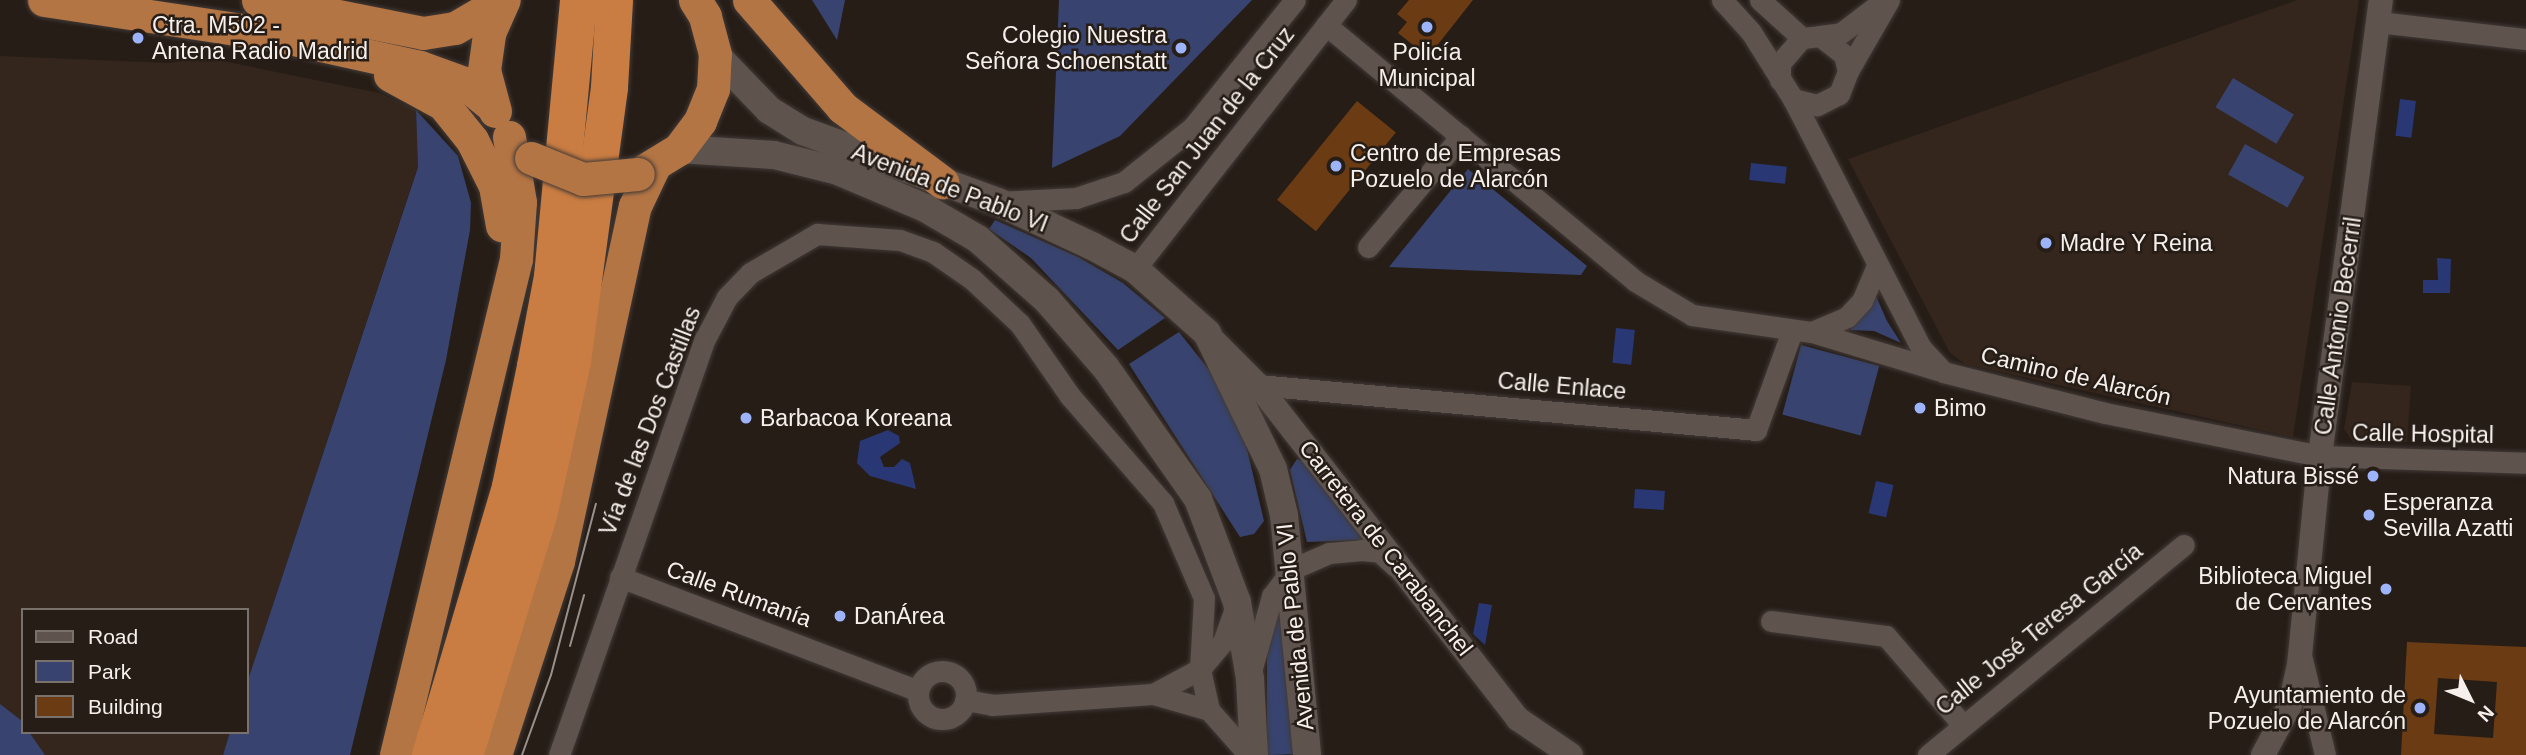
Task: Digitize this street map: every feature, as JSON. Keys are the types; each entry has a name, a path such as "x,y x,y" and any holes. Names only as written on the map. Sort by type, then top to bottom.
{"highway":[{"path":"44,0 275,35 420,67 464,83 492,106 520,147 583,179 657,163"},
{"path":"258,0 423,33 455,28 503,0"},
{"path":"492,106 484,70 489,33 503,0"},
{"path":"430,755 510,486 535,366 552,276 578,0"},
{"path":"464,755 539,511 572,360 609,87 614,0"},
{"path":"495,755 558,561 635,206 657,163 700,121 713,89 715,54 705,16 695,0"},
{"path":"749,0 843,108 942,182"},
{"path":"275,35 408,81 443,104 472,140 495,186 505,245 506,311"},
{"path":"396,755 506,311 520,202 520,147"}],"main road":[{"name":"Avenida de Pablo VI","path":"715,54 769,110 803,131 998,202 1135,269 1206,333 1273,469 1292,569 1307,755"},
{"name":"Avenida de Pablo VI","path":"657,163 774,155 838,171 925,208 978,239 1047,300 1162,442 1198,499 1237,602 1250,679 1251,755"}],"street":[{"name":"Calle San Juan de la Cruz","path":"998,202 1076,198 1124,182 1192,128 1295,0"},
{"name":"Calle San Juan de la Cruz","path":"1135,269 1346,0"},
{"path":"1722,0 1751,32 1793,99 1921,348 1943,372"},
{"path":"1760,0 1811,37 1844,55 1848,71"},
{"path":"1780,80 1780,62 1811,37 1841,33 1886,0"},
{"path":"1793,99 1817,105 1839,94 1848,71 1886,0"},
{"path":"2379,11 2526,39"},
{"name":"Calle Antonio Becerril","path":"2263,755 2290,705 2301,653 2320,456 2379,11"},
{"name":"Camino de Alarcón","path":"1326,25 1646,288 1692,315 1802,332 1943,372 2105,413 2320,456"},
{"path":"1368,247 1461,136"},
{"name":"Vía de las Dos Castillas","path":"559,755 705,339 727,297 750,273 817,234 887,238 933,253 996,300 1163,503 1204,598 1200,669 1209,710 1251,755"},
{"path":"1802,332 1847,317 1863,301 1877,265"},
{"name":"Calle Enlace","path":"1258,385 1756,430 1802,332"},
{"name":"Carretera de Carabanchel","path":"1206,333 1258,385 1415,583 1518,719 1571,755"},
{"name":"Calle Hospital","path":"2320,456 2526,463"},
{"name":"Calle José Teresa García","path":"1928,755 1962,724 2184,545"},
{"path":"1250,679 1272,596 1292,569 1329,553 1380,552 1415,583"},
{"name":"Calle Rumanía","path":"620,578 918,691"},
{"path":"1153,694 1200,669 1223,642 1237,602"},
{"path":"1771,621 1886,636 1962,724"},
{"name":"Calle Antonio Becerril","path":"2301,653 2325,755"},
{"path":"946,671 963,685 965,700 957,714 938,719 921,707 918,691 925,677 946,671"},
{"path":"965,700 992,705 1153,694 1209,710"}],"shaded area":[{"path":"2297,0 2359,0 2293,437 1965,364 1950,353 1848,159"},
{"path":"0,56 170,63 203,57 379,93 416,110 418,166 248,680 248,608 21,608 21,732 0,706"},
{"path":"2400,99 2416,101 2411,138 2395,136"},
{"path":"1751,163 1787,167 1785,184 1749,180"},
{"path":"2437,258 2451,259 2450,293 2423,293 2423,280 2438,280"},
{"path":"1616,328 1635,330 1631,365 1612,363"},
{"path":"2352,382 2411,386 2407,442 2353,442 2344,429"},
{"path":"888,430 899,436 900,443 880,457 884,467 894,467 902,459 910,463 916,489 870,476 857,463 860,441"},
{"path":"1876,481 1894,485 1886,517 1869,513"},
{"path":"1635,489 1665,491 1664,510 1634,508"},
{"path":"1479,603 1492,605 1485,645 1473,634"},
{"path":"22,734 229,734 223,755 39,755"}],"green space":[{"path":"812,0 845,0 837,40"},
{"path":"1059,0 1252,0 1120,136 1052,168"},
{"path":"2233,78 2294,115 2276,144 2215,107"},
{"path":"416,110 458,156 471,203 470,230 446,360 350,755 223,755 229,734 248,734 248,680 418,167"},
{"path":"2245,144 2304,177 2288,208 2228,175"},
{"path":"1468,169 1587,266 1581,275 1389,267"},
{"path":"995,220 1078,257 1123,283 1165,318 1118,350 1031,258 989,229"},
{"path":"1876,296 1901,343 1874,331 1850,330"},
{"path":"1179,332 1221,385 1241,424 1264,521 1254,534 1240,537 1129,364"},
{"path":"1801,345 1879,366 1861,436 1782,415"},
{"path":"1297,459 1306,463 1363,540 1307,542 1290,470"},
{"path":"1279,587 1295,754 1267,755 1267,638"},
{"path":"0,704 21,720 21,734 30,734 45,755 0,755"}],"building":[{"name":"Policía Municipal","path":"1409,0 1473,0 1428,57 1398,33 1407,22 1397,14"},
{"name":"Centro de Empresas Pozuelo de Alarcón","path":"1357,101 1396,132 1316,231 1277,200"},
{"name":"Ayuntamiento de Pozuelo de Alarcón","path":"2407,642 2526,647 2526,755 2401,755","holes":["2438,678 2497,682 2493,738 2434,734"]}],"tram line":[{"path":"522,755 551,675 596,504"},
{"path":"570,646 584,595"}],"place":[{"name":"Policía Municipal","path":"1427,27"},
{"name":"Ctra. M502 - Antena Radio Madrid","path":"138,38"},
{"name":"Colegio Nuestra Señora Schoenstatt","path":"1181,48"},
{"name":"Centro de Empresas Pozuelo de Alarcón","path":"1336,166"},
{"name":"Madre Y Reina","path":"2046,243"},
{"name":"Bimo","path":"1920,408"},
{"name":"Barbacoa Koreana","path":"746,418"},
{"name":"Natura Bissé","path":"2373,476"},
{"name":"Esperanza Sevilla Azatti","path":"2369,515"},
{"name":"Biblioteca Miguel de Cervantes","path":"2386,589"},
{"name":"DanÁrea","path":"840,616"},
{"name":"Ayuntamiento de Pozuelo de Alarcón","path":"2420,708"}]}
